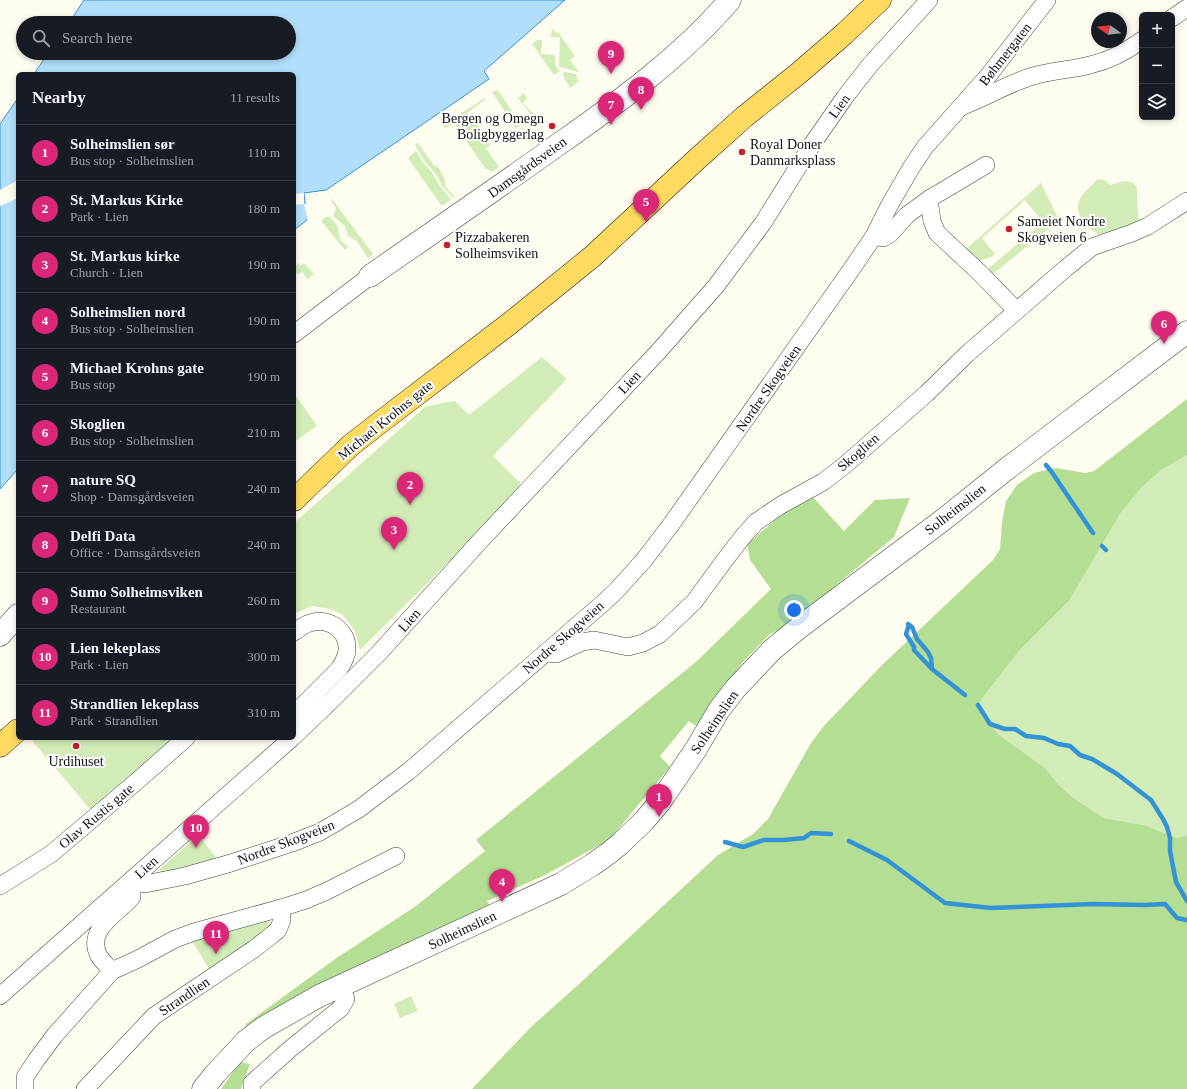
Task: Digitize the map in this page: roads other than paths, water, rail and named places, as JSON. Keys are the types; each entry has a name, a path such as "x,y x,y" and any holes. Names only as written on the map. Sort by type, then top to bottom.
{"main road":[{"name":"Michael Krohns gate","path":"296,498 351,445 367,432 509,324 594,256 608,241 736,124 805,68 880,0"},
{"path":"0,746 16,732"}],"street":[{"name":"Damsgårdsveien","path":"296,332 370,276 518,174 615,104 689,43 730,0"},
{"name":"Lien","path":"296,733 379,653 480,542 658,352 716,286 763,223 813,143 845,97 870,65 929,0"},
{"name":"Bøhmergaten","path":"961,107 1047,0"},
{"path":"1175,16 1187,8"},
{"path":"961,107 1019,81 1035,76 1091,65 1131,48 1139,42"},
{"name":"Nordre Skogveien","path":"132,880 145,884 185,876 225,865 292,843 320,832 341,821 359,810 409,771 616,590 657,543 874,236 889,206 925,147 961,107"},
{"path":"874,236 883,238 890,234 907,215 929,199 986,165"},
{"path":"929,199 932,221 937,233 1012,306"},
{"name":"Skoglien","path":"545,653 556,654 582,642 594,640 628,647 643,643 660,634 694,602 731,551 756,522 781,505 822,482 845,465 926,394 967,354 1092,247 1148,226 1187,201"},
{"name":"Solheimslien","path":"204,1089 230,1056 263,1028 319,996 561,884 592,866 609,853 644,821 658,805 696,749 719,710 736,688 774,649 800,627 943,520 1004,471 1187,332"},
{"path":"0,635 16,617"},
{"path":"296,631 309,623 322,622 334,625 339,628 348,648 340,669 296,712"},
{"name":"Olav Rustis gate","path":"0,886 51,854 184,740"},
{"name":"Lien","path":"0,996 289,740"},
{"path":"25,1089 25,1077 37,1059 60,1029 112,971 175,939 194,932 281,908 327,891 396,856"},
{"path":"112,971 100,957 98,952 96,943 98,932 108,919 132,897 132,880"},
{"name":"Strandlien","path":"85,1089 154,1016 272,936 278,930 282,920 281,908"},
{"path":"252,1089 252,1083 257,1078 341,1008 346,999 340,987"}],"water":[{"path":"84,0 565,0 484,71 489,79 326,190 304,193 307,220 296,228 296,72 35,72 43,60 296,60 296,16 74,16"},
{"path":"16,101 16,471 0,489 0,124"}],"waterway":[{"path":"1046,465 1093,533"},
{"path":"1102,546 1106,550"},
{"path":"908,624 912,627 917,639 928,652 931,658 932,669 965,695"},
{"path":"909,625 906,634 914,647 914,650 931,668"},
{"path":"978,705 990,724 1005,729 1015,729 1026,736 1044,738 1058,744 1070,746 1080,755 1092,759 1117,774 1151,800 1167,827 1176,882 1187,901"},
{"path":"725,842 743,847 764,840 804,838 811,833 831,834"},
{"path":"849,841 887,860 945,903 991,908 1093,904 1165,904 1177,918 1187,920"}],"place":[{"name":"Sumo Solheimsviken","path":"611,74"},
{"name":"Delfi Data","path":"641,110"},
{"name":"nature SQ","path":"611,125"},
{"name":"Bergen og Omegn Boligbyggerlag","path":"552,126"},
{"name":"Royal Doner Danmarksplass","path":"742,152"},
{"name":"Michael Krohns gate","path":"646,222"},
{"name":"Sameiet Nordre Skogveien 6","path":"1009,229"},
{"name":"Pizzabakeren Solheimsviken","path":"447,245"},
{"name":"Skoglien","path":"1164,344"},
{"name":"St. Markus Kirke","path":"410,505"},
{"name":"St. Markus kirke","path":"394,550"},
{"name":"Urdihuset","path":"76,746"},
{"name":"Solheimslien sør","path":"659,817"},
{"name":"Lien lekeplass","path":"196,848"},
{"name":"Solheimslien nord","path":"502,902"},
{"name":"Strandlien lekeplass","path":"216,954"}]}
